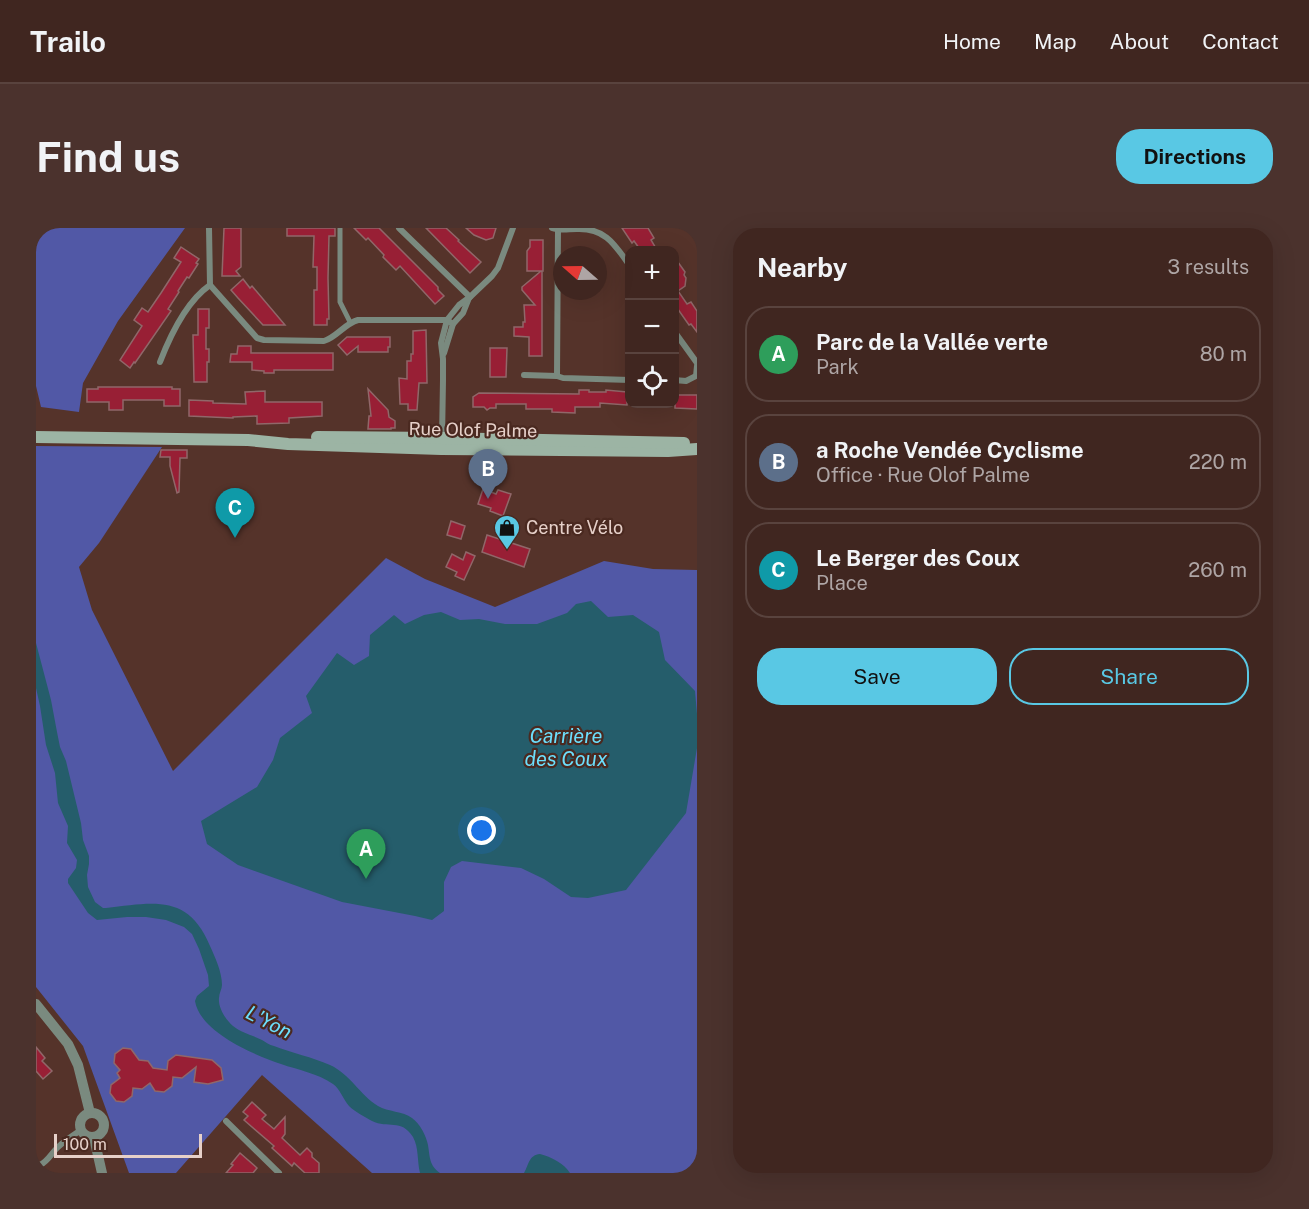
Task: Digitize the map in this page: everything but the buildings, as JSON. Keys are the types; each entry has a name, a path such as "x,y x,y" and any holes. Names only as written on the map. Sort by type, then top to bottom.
{"main road":[{"name":"Rue Olof Palme","path":"36,437 248,440 289,437 668,451 697,449"},
{"name":"Rue Olof Palme","path":"441,443 697,444"}],"street":[{"path":"208,228 210,285 257,338 324,341 331,339 350,322 358,320 450,322"},
{"path":"340,228 340,302 350,322"},
{"path":"399,228 470,297"},
{"path":"441,443 443,359 441,343 459,305 498,268 513,228"},
{"path":"556,376 555,229 580,228 602,233 611,240 625,259"},
{"path":"160,362 169,338 199,293 210,285"},
{"path":"679,337 697,364 696,376 687,381 679,380"},
{"path":"524,375 625,380"},
{"path":"36,1004 68,1044 78,1065 90,1113"},
{"path":"90,1113 96,1113 104,1121 102,1132 94,1138 84,1135 80,1124 81,1119 90,1113"},
{"path":"226,1120 279,1173"},
{"path":"36,1164 40,1165 45,1162 54,1150 81,1130"},
{"path":"94,1138 102,1173"}],"shaded area":[{"path":"36,228 185,228 118,321 83,383 79,412 41,407 36,386"},
{"path":"36,446 162,447 99,543 79,567 92,610 173,771 386,558 425,579 495,607 604,561 653,569 697,570 697,1173 372,1173 262,1075 176,1173 129,1173 83,1046 36,987"}],"water":[{"name":"Carrière des Coux","path":"591,601 608,617 633,615 659,632 665,660 695,691 697,748 686,813 626,890 588,898 571,897 544,879 521,868 462,861 451,867 444,882 444,911 432,920 342,902 238,865 207,844 201,821 257,787 273,760 280,738 312,713 306,696 337,653 354,665 369,656 370,635 394,615 405,624 424,615 441,612 460,620 479,619 505,624 537,624 567,613 576,604"},
{"path":"36,643 60,747 66,761 81,823 83,840 89,856 88,887 95,902 103,908 139,904 167,905 180,909 191,917 201,929 218,965 222,985 219,1002 223,1014 230,1023 271,1045 330,1065 378,1106 412,1118 424,1134 432,1164 440,1173 420,1173 415,1141 404,1128 372,1121 351,1108 340,1091 327,1080 243,1048 207,1023 195,1001 197,996 209,986 208,975 192,934 184,927 166,920 146,917 97,920 88,913 68,883 68,879 76,868 77,860 67,843 68,826 58,803 55,773 46,745 36,688"},
{"path":"540,1154 557,1161 570,1173 524,1173 531,1158"}],"place":[{"name":"a Roche Vendée Cyclisme","path":"488,499"},
{"name":"Le Berger des Coux","path":"235,538"},
{"name":"Centre Vélo","path":"507,551"},
{"name":"Parc de la Vallée verte","path":"366,879"}],"water label":[{"name":"L'Yon","path":"269,1022"}]}
